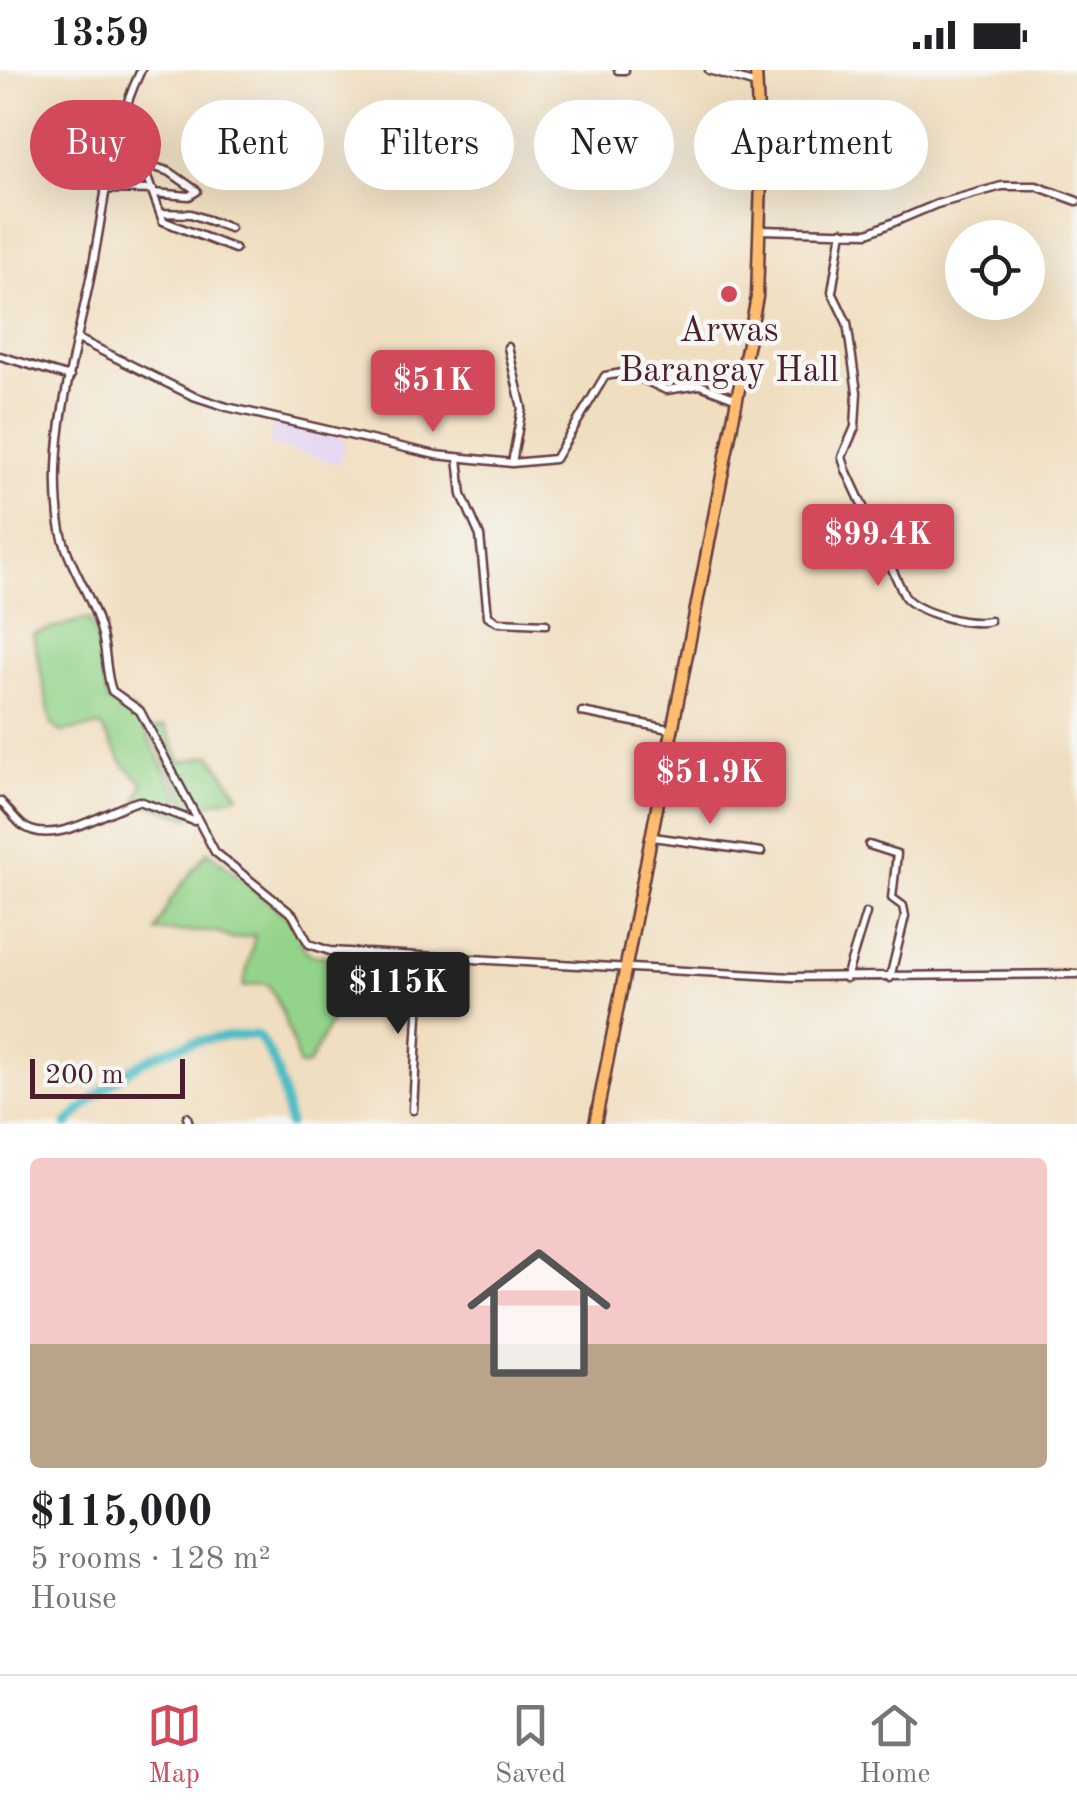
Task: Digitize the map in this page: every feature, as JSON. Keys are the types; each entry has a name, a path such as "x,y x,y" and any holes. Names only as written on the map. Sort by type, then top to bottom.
{"main road":[{"path":"595,1124 756,298 761,230 756,70"}],"street":[{"path":"127,100 141,70"},
{"path":"709,70 757,84"},
{"path":"120,190 153,192 189,196 196,192 170,172 146,164 153,192 160,213 167,224 234,249"},
{"path":"761,230 868,234 937,204 1002,186 1036,186 1077,202"},
{"path":"104,190 56,480 65,546 101,629 112,691 140,711 215,852 293,915 314,948 846,978 1077,974"},
{"path":"160,213 191,214 230,228"},
{"path":"842,231 832,292 847,323 857,392 855,427 842,457 846,470 904,597 917,609 972,623 990,621"},
{"path":"78,339 193,396 227,407 458,458 512,463 555,459 599,381 614,373 638,374 671,391 705,386 738,400"},
{"path":"508,347 522,408 512,463"},
{"path":"0,356 70,377"},
{"path":"458,458 462,494 480,536 488,616 498,622 546,624"},
{"path":"582,712 674,730"},
{"path":"0,800 24,827 40,830 66,829 139,801 196,821"},
{"path":"653,838 762,852"},
{"path":"869,846 897,854 892,898 903,906 905,916 890,978"},
{"path":"846,978 866,914"},
{"path":"411,955 420,977 413,1110"}],"shaded area":[{"path":"275,419 346,439 339,464 268,444"}],"green space":[{"path":"89,618 98,638 108,702 134,711 190,818 137,801 143,783 124,765 101,726 61,732 52,725 33,634"},
{"path":"165,726 181,762 211,755 239,795 191,809 150,730"},
{"path":"208,851 291,920 305,950 314,956 343,956 354,977 308,1065 299,1066 270,988 260,983 243,987 255,935 232,939 217,932 156,931 171,899"}],"waterway":[{"path":"67,1124 109,1085 152,1057 199,1040 257,1035 275,1066 289,1124"}],"place":[{"name":"Arwas Barangay Hall","path":"729,294"}]}
